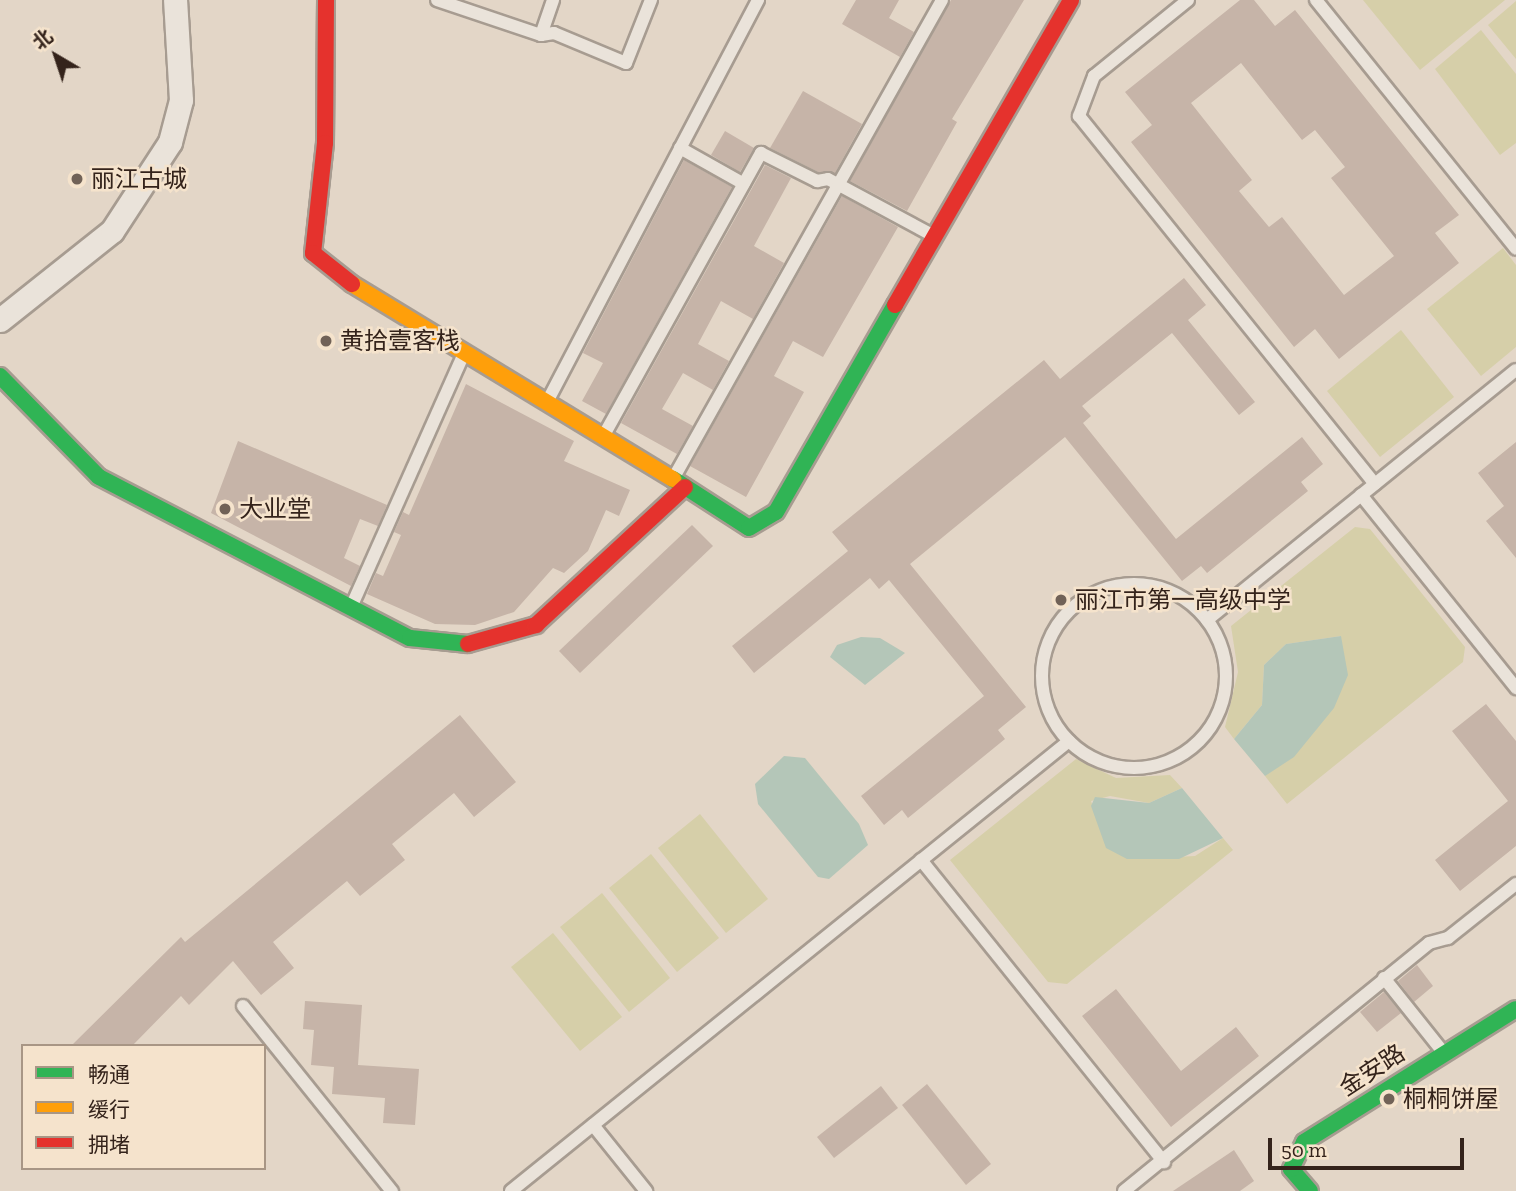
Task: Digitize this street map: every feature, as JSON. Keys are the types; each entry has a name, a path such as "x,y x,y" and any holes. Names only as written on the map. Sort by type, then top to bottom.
{"street":[{"path":"0,320 112,231 170,142 181,100 175,0"},
{"path":"326,0 326,129 313,253 378,304 604,435 749,528 776,512 1071,0"},
{"path":"0,376 99,477 352,605 410,638 433,643 478,644 517,634 579,590 679,483"},
{"name":"金安路","path":"1300,1188 1292,1169 1304,1142 1443,1052 1516,1009"}],"lane":[{"path":"436,0 471,6 541,35 554,33 626,63 651,0"},
{"path":"541,35 554,0"},
{"path":"547,402 758,0"},
{"path":"679,483 942,0"},
{"path":"1188,0 1094,76 1079,116 1375,484"},
{"path":"1316,0 1516,248"},
{"path":"680,148 744,184"},
{"path":"604,435 761,153 817,181 839,185 934,237"},
{"path":"352,605 464,354"},
{"path":"1207,620 1516,370"},
{"path":"1361,495 1516,688"},
{"path":"1142,585 1181,597 1207,620 1221,644 1226,684 1200,740 1165,762 1124,767 1069,741 1047,706 1043,671 1051,636 1073,608 1102,590 1142,585"},
{"path":"511,1191 1069,741"},
{"path":"921,860 1164,1162"},
{"path":"1124,1191 1164,1162 1384,978 1516,884"},
{"path":"1384,978 1443,1052"},
{"path":"243,1006 392,1191"},
{"path":"593,1125 646,1191"}],"shaded area":[{"path":"1363,0 1505,0 1420,70"},
{"path":"1516,1 1516,59 1488,25"},
{"path":"1481,30 1516,74 1516,143 1500,155 1435,69"},
{"path":"1503,248 1516,265 1516,347 1481,376 1427,309"},
{"path":"1401,330 1454,397 1380,457 1327,391"},
{"path":"1355,527 1370,529 1465,647 1463,662 1287,804 1265,776 1341,636 1286,644 1264,665 1262,705 1234,739 1225,727 1238,672 1231,626"},
{"path":"1341,636 1348,675 1334,708 1294,757 1265,776 1234,739 1262,705 1264,665 1286,644"},
{"path":"861,637 880,638 905,653 865,685 830,657 837,645"},
{"path":"784,756 805,758 859,824 868,845 829,879 818,877 758,804 755,784"},
{"path":"1076,759 1116,778 1170,775 1182,788 1149,803 1110,796 1091,801 1101,829 1158,858 1195,856 1223,838 1233,850 1067,984 1048,982 950,860"},
{"path":"1182,788 1223,838 1179,859 1127,859 1106,848 1091,806 1095,797 1149,803"},
{"path":"700,814 768,899 726,933 658,848"},
{"path":"651,854 719,938 677,972 609,888"},
{"path":"602,893 670,978 629,1012 560,927"},
{"path":"553,933 622,1017 580,1051 511,967"}],"building":[{"path":"856,0 899,0 889,18 914,32 900,57 842,24"},
{"path":"951,0 1024,0 952,119 957,122 907,211 850,181"},
{"path":"1240,0 1254,0 1275,26 1295,10 1459,215 1435,233 1459,263 1339,359 1315,329 1294,347 1131,142 1152,125 1125,92","holes":["1241,63 1302,140 1315,130 1345,167 1331,178 1394,256 1344,295 1282,217 1269,227 1239,191 1252,180 1191,103"]},
{"path":"803,91 862,124 835,173 818,172 770,148"},
{"path":"725,131 754,148 740,172 711,155"},
{"path":"684,160 732,187 606,414 582,401 603,363 583,353"},
{"path":"765,165 791,178 754,246 784,263 753,319 721,301 698,344 729,361 713,390 683,373 662,409 693,426 677,454 621,423"},
{"path":"842,196 898,227 823,357 793,341 774,376 804,392 746,497 690,466"},
{"path":"1184,278 1206,305 1188,320 1255,402 1239,415 1172,333 1082,406 1091,416 1083,423 1176,539 1302,437 1323,464 1301,482 1308,491 1207,573 1201,566 1182,581 1065,437 910,564 1026,707 998,730 1005,739 908,818 902,810 884,825 861,796 984,696 889,580 879,589 870,578 754,673 732,646 848,551 832,532 1044,360 1060,379"},
{"path":"466,384 574,441 564,461 630,490 619,516 606,510 588,551 564,573 553,568 514,612 475,625 435,624 367,594 376,573 383,576 401,535 394,532 403,512 409,515"},
{"path":"238,441 387,505 378,526 360,519 344,558 360,566 351,586 211,513"},
{"path":"1516,442 1516,558 1486,521 1504,506 1478,473"},
{"path":"692,525 713,546 580,673 559,651"},
{"path":"1486,704 1516,741 1516,846 1460,891 1435,860 1508,801 1452,731"},
{"path":"460,715 516,782 474,817 454,793 392,844 405,860 360,896 347,881 273,942 294,968 261,995 233,961 189,1005 181,996 134,1044 73,1044 181,937 185,942"},
{"path":"1417,965 1433,986 1414,1002 1398,981"},
{"path":"1116,989 1181,1071 1236,1027 1259,1056 1171,1127 1082,1016"},
{"path":"1384,992 1401,1013 1377,1032 1360,1012"},
{"path":"305,1001 362,1005 358,1065 419,1069 415,1125 383,1123 385,1098 332,1094 334,1067 311,1065 314,1030 303,1029"},
{"path":"927,1084 991,1164 966,1185 902,1105"},
{"path":"881,1086 898,1108 834,1158 817,1137"},
{"path":"1234,1150 1254,1181 1240,1191 1173,1191"}],"traffic: fast":[{"path":"673,479 749,528 776,512 895,305"},
{"path":"0,376 99,477 410,638 468,644"},
{"path":"1310,1191 1291,1169 1304,1142 1516,1009"}],"traffic: slow":[{"path":"352,284 673,479"}],"traffic: jam":[{"path":"326,0 325,143 313,253 352,284"},
{"path":"895,305 1071,0"},
{"path":"468,644 536,625 685,487"}],"place":[{"name":"丽江古城","path":"77,179"},
{"name":"黄拾壹客栈","path":"326,341"},
{"name":"大业堂","path":"225,509"},
{"name":"丽江市第一高级中学","path":"1061,600"},
{"name":"桐桐饼屋","path":"1389,1099"}]}
